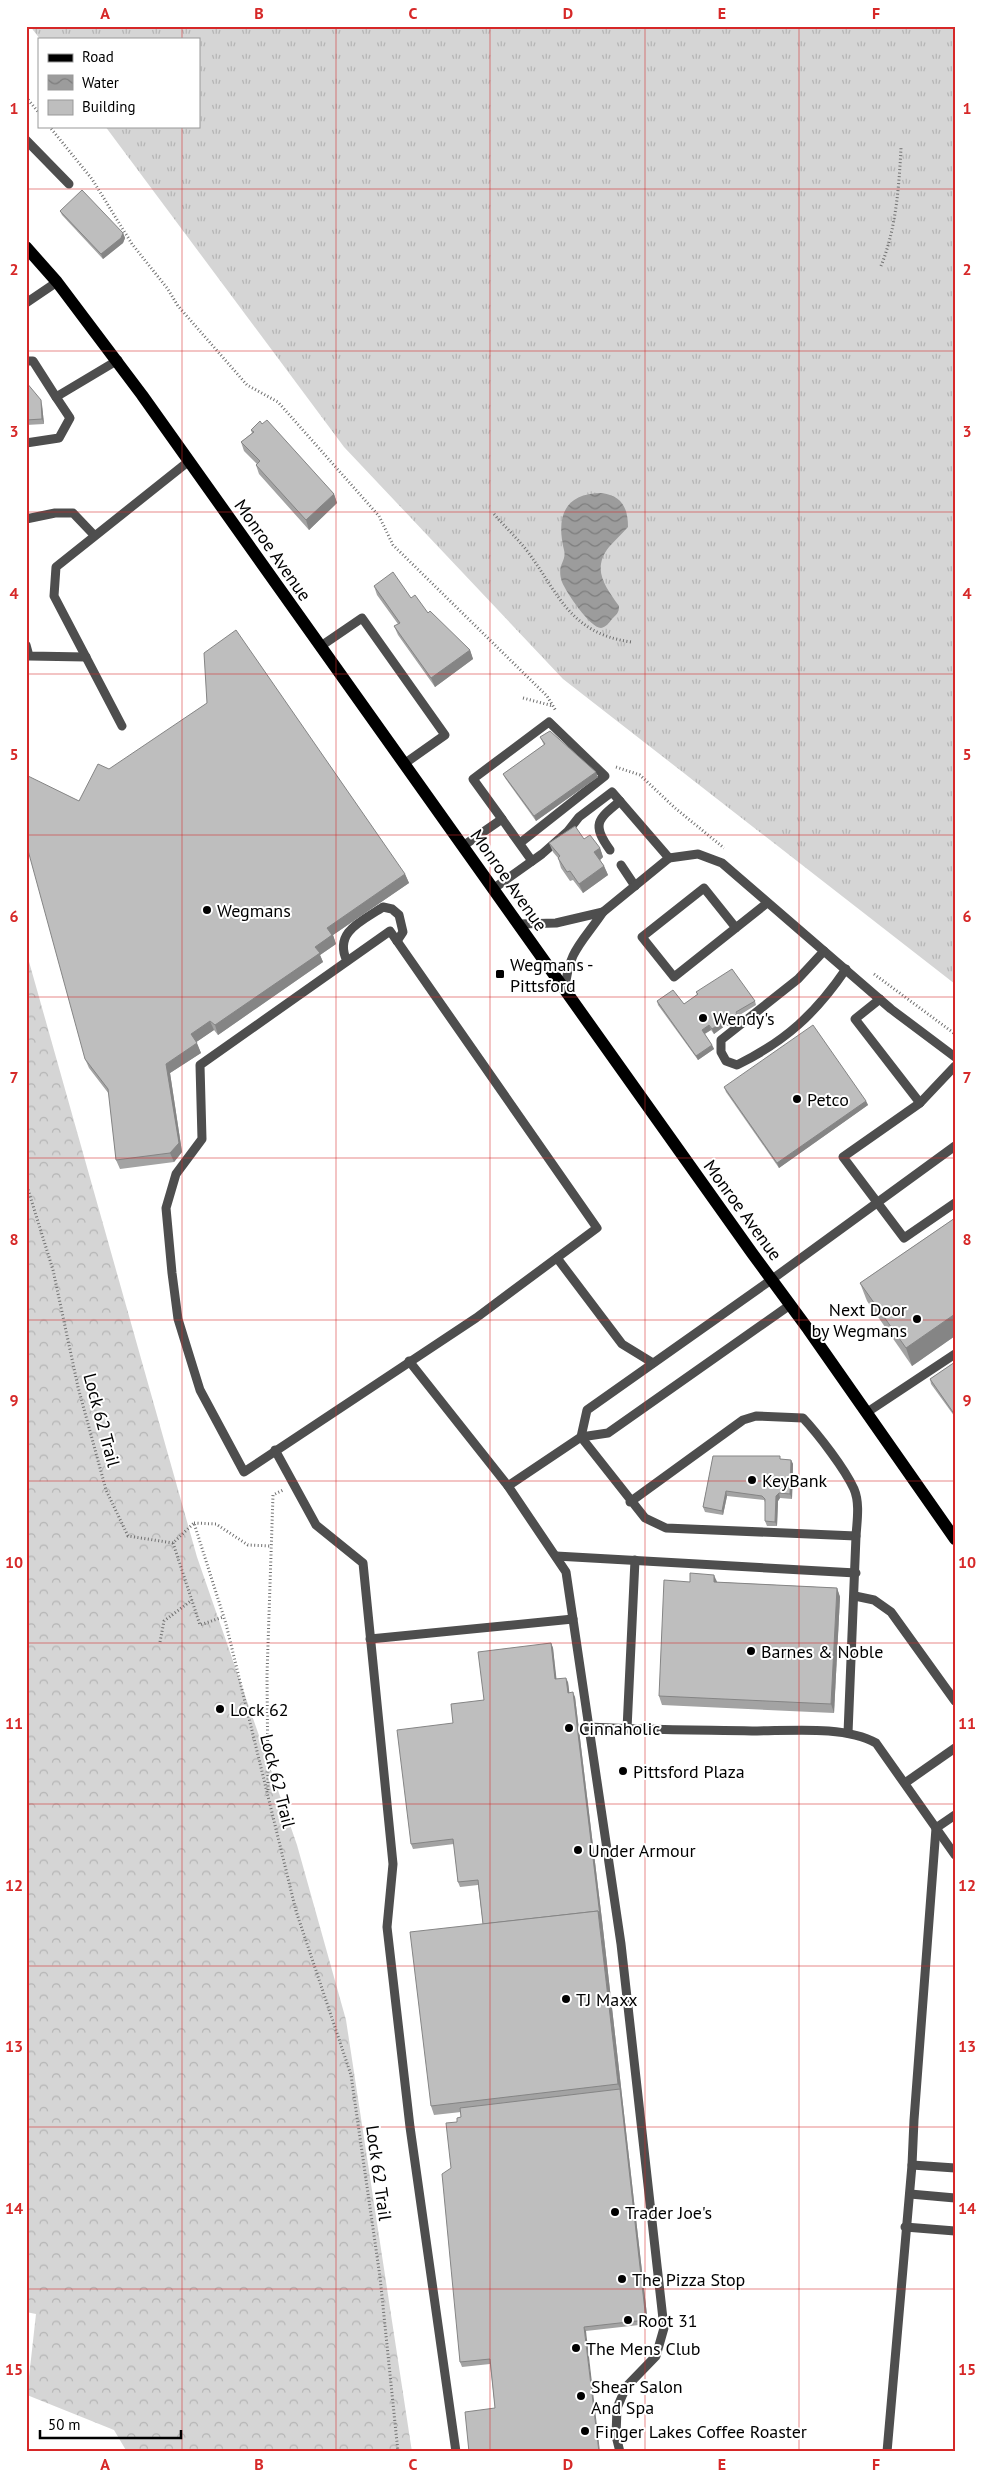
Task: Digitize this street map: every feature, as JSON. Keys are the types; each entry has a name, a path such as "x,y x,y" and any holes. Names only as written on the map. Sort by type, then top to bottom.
{"main road":[{"name":"Monroe Avenue","path":"26,247 57,282 118,360 954,1537"}],"lane":[{"path":"26,140 69,184"},
{"path":"26,303 57,282"},
{"path":"26,361 33,360 70,418 58,438 26,444"},
{"path":"56,397 118,360"},
{"path":"122,726 54,596 56,567 189,461"},
{"path":"26,519 55,512 73,513 94,535"},
{"path":"321,646 362,618 434,719 445,735 404,764"},
{"path":"26,646 29,656 86,657"},
{"path":"520,843 605,776 549,722 473,778 532,861"},
{"path":"493,889 532,861 568,831 579,818 612,792 669,858"},
{"path":"610,850 600,837 598,824 602,816 620,801"},
{"path":"463,846 502,819"},
{"path":"565,990 566,968 575,949 603,912 669,858 698,854 722,863 880,999 955,1057"},
{"path":"621,865 635,886"},
{"path":"736,928 704,888 642,938 674,977 736,928 767,903"},
{"path":"347,961 342,952 344,938 350,929 383,907 392,909 402,921 403,932 397,941"},
{"path":"519,924 556,922 603,912"},
{"path":"390,931 397,941 597,1228 476,1318 244,1472 200,1390 178,1319 166,1208 176,1174 202,1139 200,1065 390,931"},
{"path":"824,951 798,980 720,1040 721,1052 726,1061 737,1065 754,1056 801,1023 821,1004 846,969"},
{"path":"880,999 855,1019 920,1103"},
{"path":"955,1066 920,1103 843,1156 904,1238 955,1203"},
{"path":"856,1536 666,1528 645,1518 630,1502 581,1437 587,1410 772,1280 955,1146"},
{"path":"557,1258 622,1344 653,1363"},
{"path":"508,1486 581,1437 608,1433 790,1305"},
{"path":"866,1412 955,1354"},
{"path":"410,1361 508,1486 566,1572 621,1944 664,2328 656,2356 626,2387 617,2408 616,2436 620,2452"},
{"path":"630,1502 743,1420 756,1416 803,1418 817,1434 854,1489 857,1504 856,1573 848,1733"},
{"path":"275,1450 316,1525 363,1564 393,1864 387,1927 410,2128 456,2452"},
{"path":"556,1556 856,1573"},
{"path":"627,1729 635,1560"},
{"path":"855,1596 874,1600 891,1612 955,1701"},
{"path":"370,1639 573,1619"},
{"path":"589,1727 848,1733 864,1737 876,1743 955,1855"},
{"path":"905,1783 955,1748"},
{"path":"936,1828 955,1816"},
{"path":"887,2452 905,2227 910,2194 936,1828"},
{"path":"912,2165 955,2168"},
{"path":"910,2194 955,2198"},
{"path":"905,2227 955,2231"}],"path":[{"path":"26,97 38,112"},
{"path":"51,128 92,179 132,244 167,288 178,306 247,385 278,402 379,516 393,545 547,696 559,717"},
{"path":"881,266 889,247 902,148"},
{"path":"494,514 527,550 555,594 573,616 600,635 630,642"},
{"path":"523,698 553,706"},
{"path":"613,766 640,775 675,808 727,851"},
{"path":"870,971 955,1034"},
{"name":"Lock 62 Trail","path":"26,1183 53,1270 78,1387 106,1490 128,1536 173,1543"},
{"path":"268,1796 267,1675 273,1496 294,1483"},
{"path":"223,1617 200,1624 173,1543 194,1523 216,1524 248,1545 271,1546"},
{"name":"Lock 62 Trail","path":"194,1523 223,1617 296,1912 351,2075 380,2277 398,2452"},
{"path":"160,1642 164,1621 192,1600"}],"green space":[{"path":"30,26 955,26 955,984 563,679 344,447 106,128 200,128 200,38 39,38"},
{"path":"26,951 197,1557 297,1845 346,2020 412,2452 127,2452 114,2430 27,2395 36,2314 26,2312"}],"water":[{"path":"602,493 619,500 627,514 628,527 609,547 601,563 602,578 619,606 619,610 607,625 601,628 591,622 573,601 562,582 560,571 565,554 561,527 562,517 566,509 571,502 579,497"}],"building":[{"path":"82,190 123,233 121,238 101,254 60,211"},
{"path":"26,382 41,400 42,419 26,420"},
{"path":"267,420 334,494 306,520 256,465 260,461 241,442 254,432 251,430 260,421 262,424"},
{"path":"393,572 411,598 415,595 428,613 430,611 470,650 431,678 394,626 400,623 374,586"},
{"name":"Wegmans","path":"236,630 405,874 327,928 332,935 315,947 320,953 215,1025 210,1021 191,1034 197,1043 166,1064 179,1143 170,1153 116,1160 108,1089 85,1059 26,843 26,775 79,801 98,764 109,769 207,703 204,653"},
{"path":"550,731 596,772 534,816 503,774 545,744 540,737"},
{"path":"575,826 584,839 590,835 600,848 594,852 604,866 579,884 570,871 567,872 558,858 560,856 549,843"},
{"name":"Wendy's","path":"732,969 755,1001 736,1012 737,1014 726,1022 725,1020 712,1029 709,1025 702,1030 712,1045 696,1056 657,1001 673,990 684,1004 698,994 696,992"},
{"name":"Petco","path":"813,1025 866,1101 777,1163 724,1087"},
{"name":"Next Door by Wegmans","path":"955,1218 955,1314 906,1348 860,1283"},
{"path":"955,1362 955,1415 930,1379"},
{"name":"KeyBank","path":"713,1456 780,1456 780,1459 791,1460 790,1494 779,1493 776,1496 775,1522 765,1521 765,1499 762,1496 726,1491 722,1511 703,1507"},
{"name":"Barnes & Noble","path":"690,1573 714,1575 714,1582 837,1588 831,1704 659,1696 664,1580 690,1582"},
{"path":"551,1643 555,1679 566,1678 568,1693 573,1692 600,1916 598,1911 483,1924 478,1880 458,1882 453,1839 411,1844 397,1730 453,1723 451,1704 484,1700 478,1652"},
{"path":"598,1911 618,2084 431,2106 410,1932"},
{"path":"620,2089 646,2320 584,2327 599,2452 469,2452 465,2412 495,2408 490,2359 460,2362 442,2174 451,2168 446,2123 457,2122 457,2118 461,2117 460,2108"}],"place":[{"name":"Wegmans","path":"207,910"},
{"name":"Wegmans - Pittsford","path":"500,974"},
{"name":"Wendy's","path":"703,1018"},
{"name":"Petco","path":"797,1099"},
{"name":"Next Door by Wegmans","path":"917,1319"},
{"name":"KeyBank","path":"752,1480"},
{"name":"Barnes & Noble","path":"751,1651"},
{"name":"Lock 62","path":"220,1709"},
{"name":"Cinnaholic","path":"569,1728"},
{"name":"Pittsford Plaza","path":"623,1771"},
{"name":"Under Armour","path":"578,1850"},
{"name":"TJ Maxx","path":"566,1999"},
{"name":"Trader Joe's","path":"615,2212"},
{"name":"The Pizza Stop","path":"622,2279"},
{"name":"Root 31","path":"628,2320"},
{"name":"The Mens Club","path":"576,2348"},
{"name":"Shear Salon And Spa","path":"581,2396"},
{"name":"Finger Lakes Coffee Roaster","path":"585,2431"}]}
